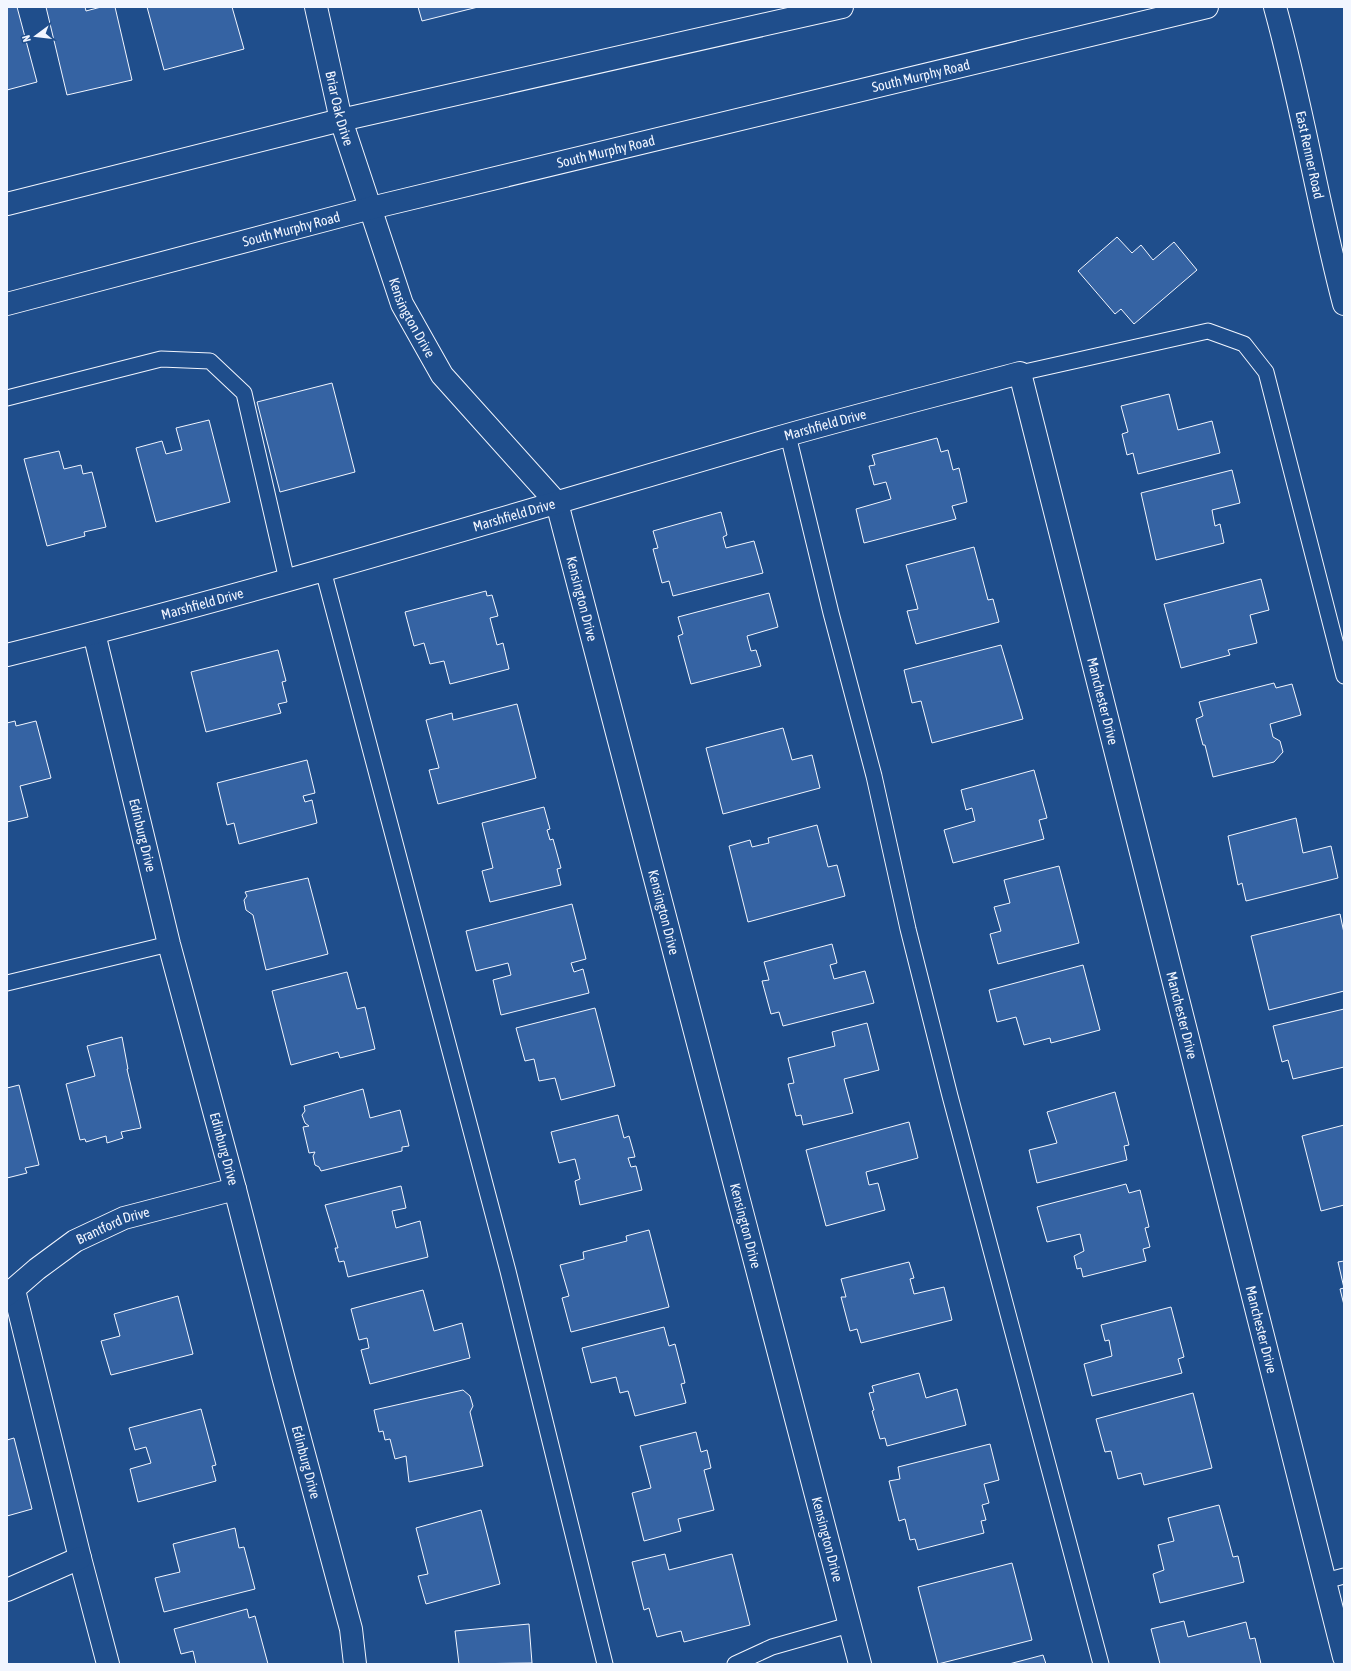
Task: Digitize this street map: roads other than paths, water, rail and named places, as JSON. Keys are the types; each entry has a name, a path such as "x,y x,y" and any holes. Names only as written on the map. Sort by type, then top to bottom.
{"street":[{"name":"Briar Oak Drive","path":"316,7 341,120 371,208"},
{"path":"7,204 341,120 842,7"},
{"name":"South Murphy Road","path":"7,304 371,208 1207,7"},
{"name":"East Renner Road","path":"1275,7 1286,48 1327,237 1344,304"},
{"name":"Kensington Drive","path":"371,208 402,304 442,376 557,503 860,1664"},
{"name":"Marshfield Drive","path":"7,655 94,633 323,570 788,435 1020,373"},
{"name":"Manchester Drive","path":"1020,373 1334,1579 1344,1657"},
{"name":"Edinburg Drive","path":"94,633 169,944 235,1189 350,1629 355,1664"},
{"name":"Brantford Drive","path":"10,1293 37,1269 75,1241 124,1218 235,1189"},
{"path":"10,1293 108,1664"},
{"path":"7,1590 80,1558"}],"lane":[{"path":"1020,373 1208,330 1244,344 1266,372 1344,676"},
{"path":"7,398 161,359 210,361 244,393 287,580"},
{"path":"788,435 831,612 874,776 908,929 1101,1664"},
{"path":"323,570 508,1271 605,1664"},
{"path":"7,982 169,944"},
{"path":"735,1664 772,1647 849,1625"}]}
